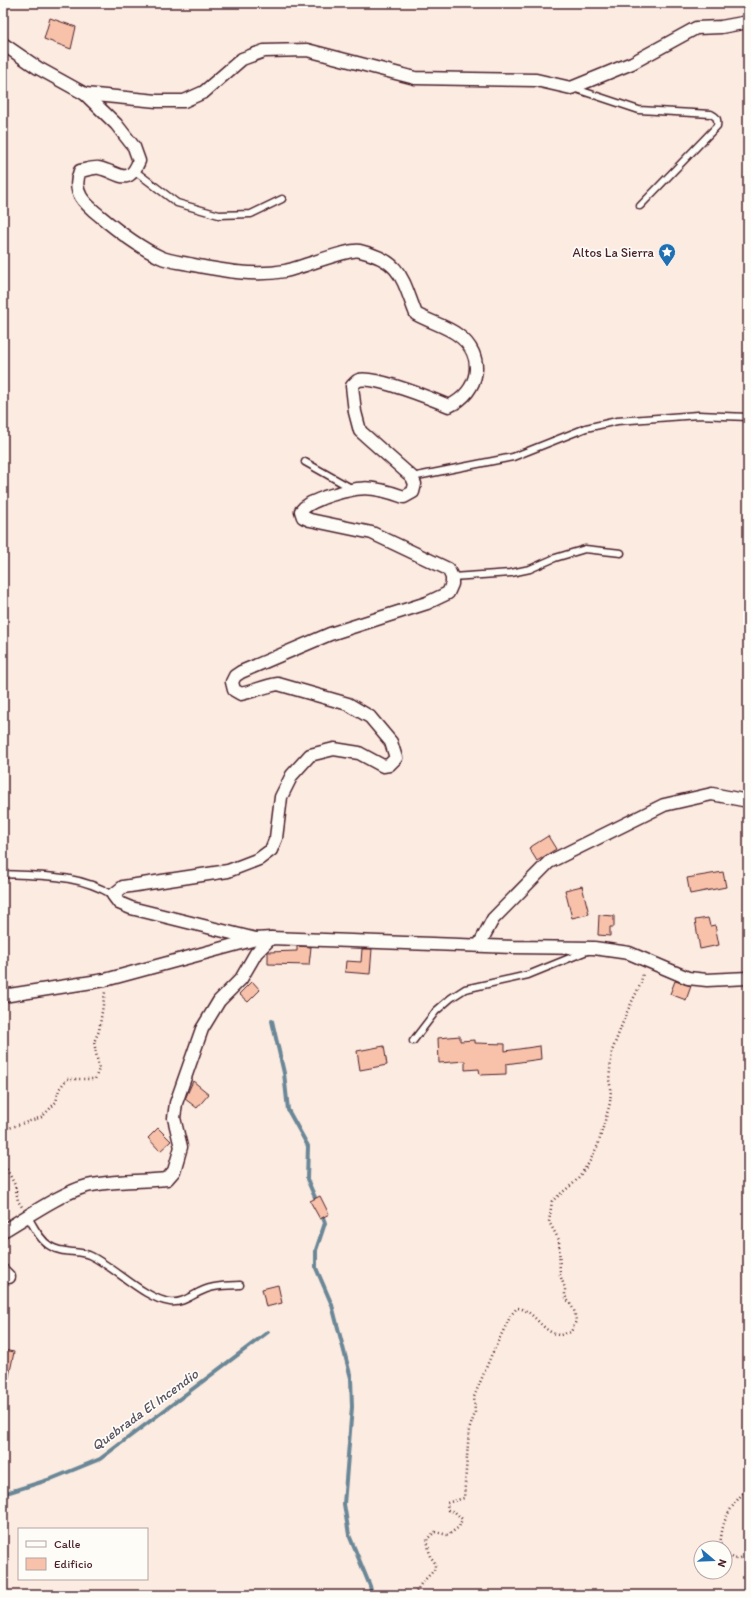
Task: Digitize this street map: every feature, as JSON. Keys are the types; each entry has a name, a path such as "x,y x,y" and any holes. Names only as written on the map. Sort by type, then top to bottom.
{"street":[{"path":"85,94 157,101 184,101 204,92 242,59 264,51 307,50 415,78 536,80 571,88 632,63 696,28 721,27 748,22"},
{"path":"3,44 38,68 85,94 116,124 134,146 139,161 135,171 128,176 117,176 98,168 80,172 76,181 85,204 132,242 162,258 219,270 255,273 284,271 358,250 388,261 399,273 416,314 457,334 470,346 476,361 476,376 471,389 460,401 449,406 418,392 366,380 357,381 352,386 355,412 360,431 412,477 415,484 413,492 404,497 373,488 351,488 305,506 301,511 303,516 320,523 372,533 448,569 452,577 452,584 448,592 427,603 330,634 241,672 235,676 232,682 234,690 241,694 278,684 348,704 370,717 391,742 396,758 389,765 383,766 359,753 334,749 310,755 289,781 281,797 276,838 271,850 259,859 228,871 123,887 113,895 119,903 131,908 256,939"},
{"path":"479,945 493,920 549,862 664,805 712,794 748,801"},
{"path":"3,1231 56,1200 86,1186 108,1182 146,1182 167,1179 174,1170 181,1147 174,1118 176,1104 202,1029 219,1001 241,978 256,953 271,938"},
{"path":"3,996 105,980 256,939 271,938 594,948 629,953 688,978 707,980 748,978"}],"lane":[{"path":"571,88 639,110 712,114 716,117 718,121 717,126 640,206"},
{"path":"135,171 177,203 219,215 251,214 282,199"},
{"path":"412,477 513,457 586,428 617,421 698,415 748,417"},
{"path":"305,462 351,488"},
{"path":"452,577 511,573 530,569 555,558 586,549 621,553"},
{"path":"3,874 69,878 102,889 113,895"},
{"path":"413,1041 436,1011 465,989 528,975 594,948"},
{"path":"28,1217 44,1241 51,1247 64,1252 88,1255 115,1270 143,1290 171,1303 184,1301 199,1291 211,1287 240,1285"}],"path":[{"path":"414,1595 421,1584 435,1569 435,1563 430,1556 427,1539 435,1532 448,1534 459,1527 462,1519 455,1512 448,1510 447,1503 464,1498 470,1430 474,1413 474,1397 491,1356 511,1315 517,1308 524,1308 547,1329 559,1335 571,1332 576,1321 574,1310 565,1296 565,1288 560,1275 558,1240 549,1222 552,1201 575,1182 589,1163 598,1145 610,1103 611,1089 609,1080 612,1051 626,1014 641,983 646,960"},
{"path":"3,1130 42,1117 56,1102 59,1089 67,1079 95,1078 99,1069 94,1042 99,1031 102,999 106,989 105,980"},
{"path":"3,1162 15,1186 18,1201 28,1217"},
{"path":"720,1540 721,1528 730,1508 748,1487"},
{"path":"733,1558 735,1559 748,1556"}],"building":[{"path":"50,18 76,27 71,49 44,39"},
{"path":"548,836 556,849 537,861 529,848"},
{"path":"723,872 726,887 690,894 687,878"},
{"path":"582,886 589,914 572,918 565,890"},
{"path":"599,915 614,916 614,927 610,927 610,936 598,935"},
{"path":"708,918 710,926 715,925 719,945 700,949 695,920"},
{"path":"297,946 311,947 309,965 268,964 268,952 297,951"},
{"path":"362,949 372,949 370,974 345,972 346,961 361,962"},
{"path":"252,981 260,990 248,1002 239,994"},
{"path":"675,981 691,986 686,1000 670,994"},
{"path":"460,1036 460,1041 475,1040 475,1043 505,1044 505,1051 540,1046 541,1059 506,1064 506,1074 480,1075 479,1069 465,1070 465,1061 439,1063 438,1038"},
{"path":"384,1046 387,1065 360,1070 357,1051"},
{"path":"193,1081 209,1094 197,1108 185,1099"},
{"path":"158,1128 171,1141 160,1151 148,1138"},
{"path":"320,1196 329,1214 320,1219 310,1201"},
{"path":"278,1285 282,1303 266,1307 262,1289"},
{"path":"3,1350 14,1352 8,1381 3,1380"}],"waterway":[{"path":"272,1021 284,1073 288,1110 308,1146 307,1179 317,1202"},
{"path":"321,1212 325,1223 316,1250 316,1268 332,1305 351,1378 352,1407 344,1504 349,1535 370,1586 372,1595"},
{"name":"Quebrada El Incendio","path":"3,1494 51,1479 100,1459 268,1332"}],"place":[{"name":"Altos La Sierra","path":"667,267"}]}
